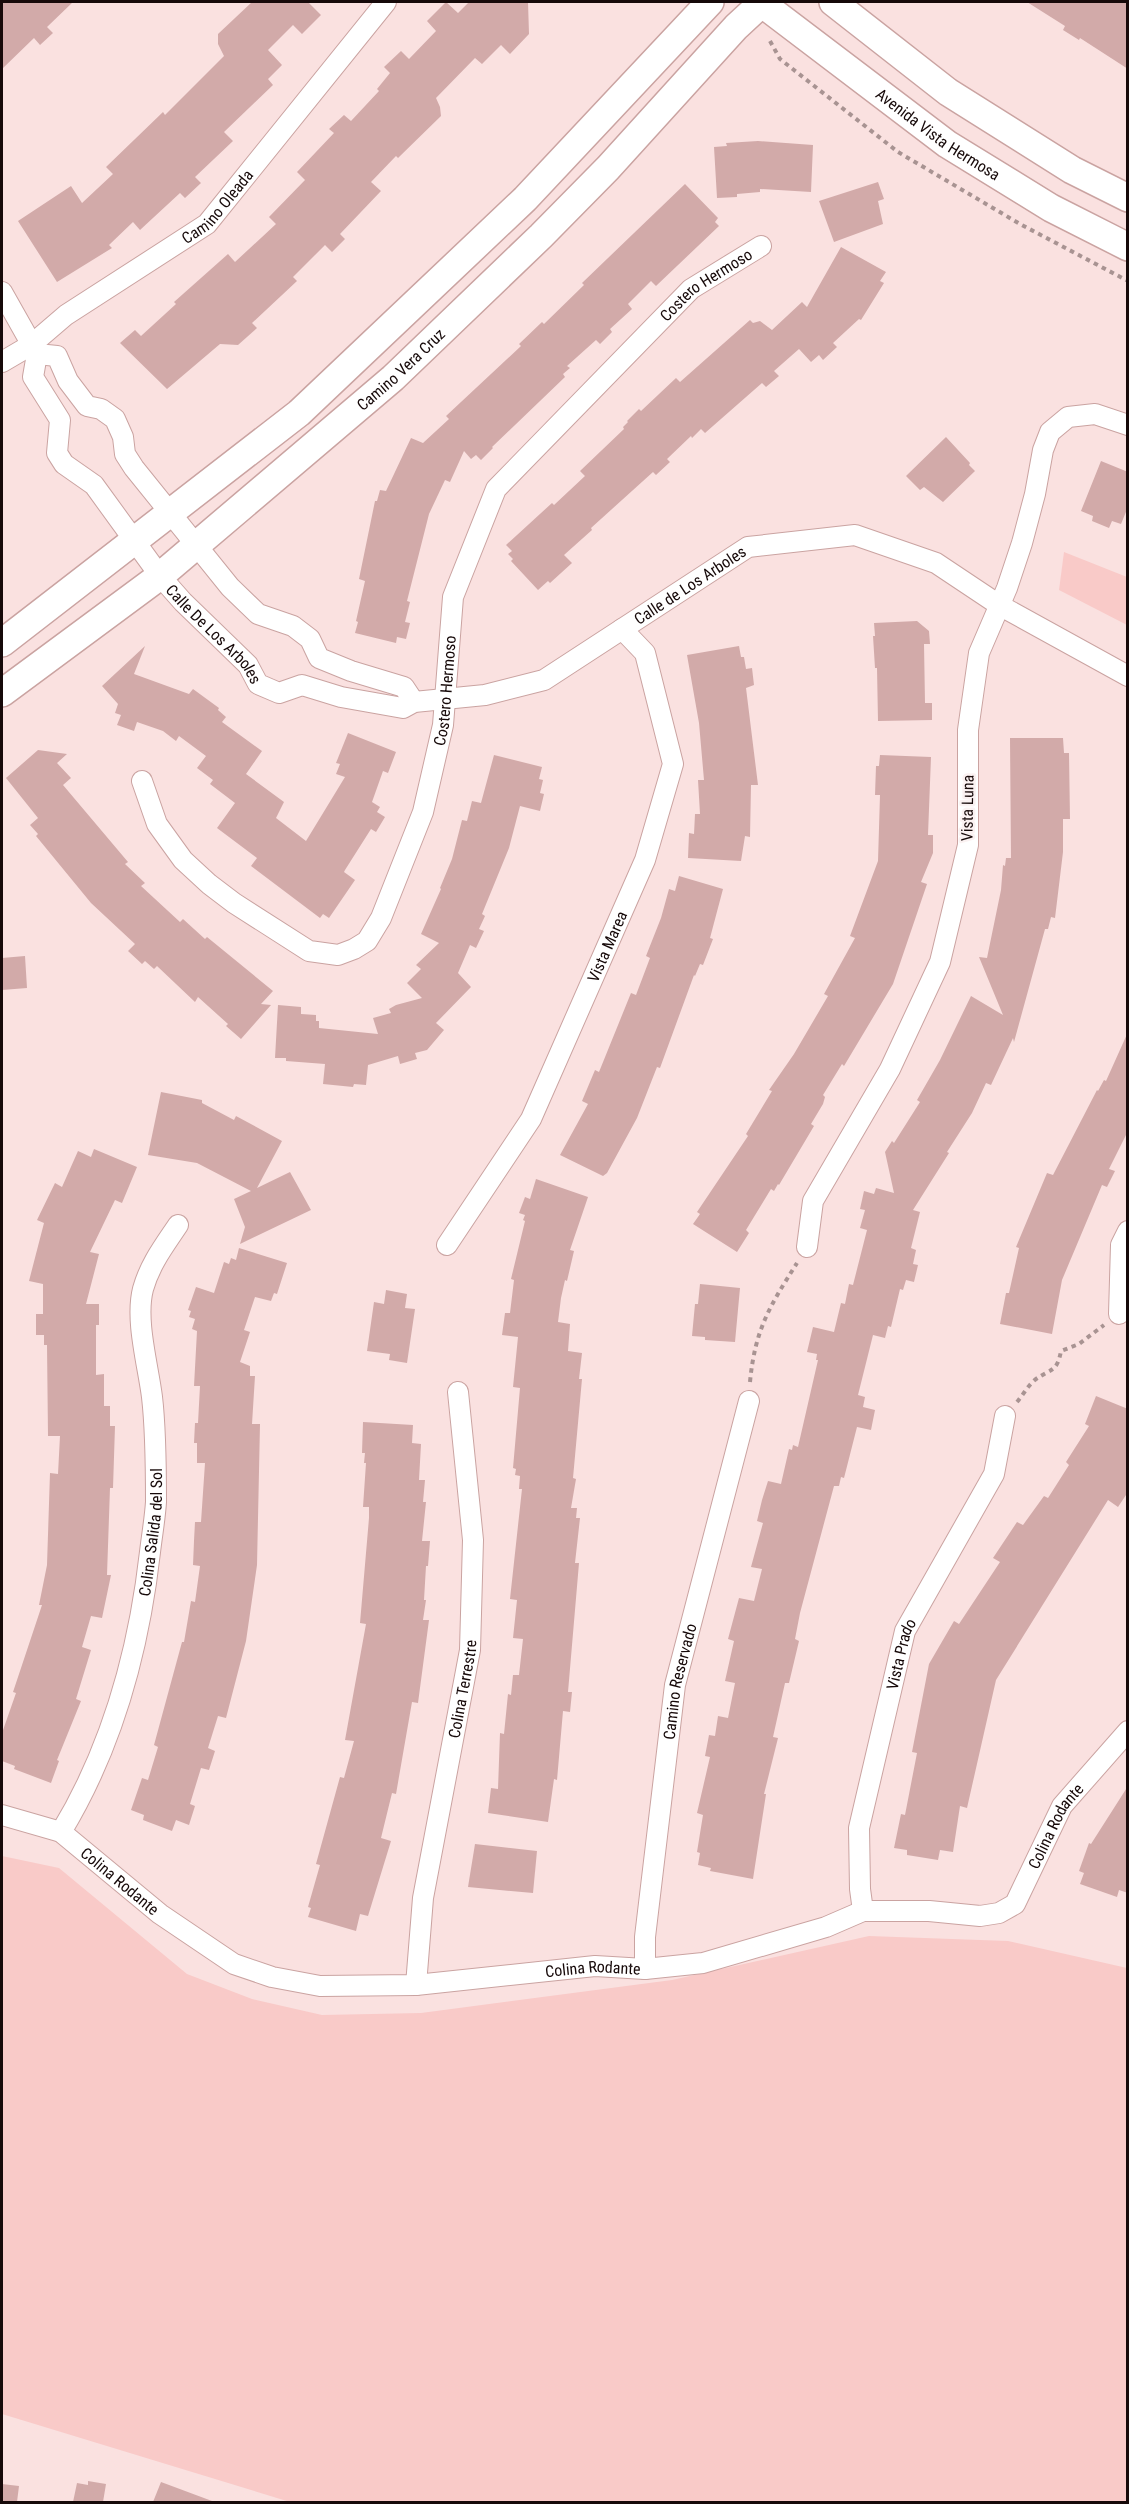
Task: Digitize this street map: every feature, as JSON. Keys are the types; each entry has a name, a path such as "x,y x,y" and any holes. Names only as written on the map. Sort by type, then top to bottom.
{"main road":[{"path":"2,643 299,413 525,199 710,2"},
{"name":"Avenida Vista Hermosa","path":"762,2 947,144 1051,208 1128,247"},
{"name":"Camino Vera Cruz","path":"2,693 160,576 393,378 533,244 608,168 736,27 762,2"},
{"path":"833,2 948,92 1072,170 1128,198"}],"street":[{"name":"Camino Oleada","path":"2,362 34,349 66,315 207,224 386,2"},
{"name":"Costero Hermoso","path":"142,781 157,824 183,860 209,884 309,951 338,955 354,950 367,940 381,918 423,812 443,725 453,597 496,489 691,289 760,246"},
{"path":"2,292 34,349 33,377 60,420 87,406 101,409 115,418 123,437 125,454 217,573 258,614 293,626 310,639 319,658 351,671 404,687 414,702"},
{"path":"34,349 57,356 69,381 87,406"},
{"name":"Vista Luna","path":"807,1247 813,1201 890,1069 940,962 968,845 968,730 979,653 1022,543 1035,494 1043,450 1050,432 1068,417 1095,414 1128,425"},
{"name":"Calle De Los Arboles","path":"60,420 57,453 64,464 94,484 160,576 248,666 258,684 279,693 302,685 341,697 403,708 414,702"},
{"name":"Calle de Los Arboles","path":"414,702 485,695 544,680 748,547 855,535 936,563 999,605 1128,676"},
{"name":"Vista Marea","path":"447,1245 531,1119 645,860 673,764 645,653 622,629"},
{"path":"302,685 319,658"},
{"name":"Colina Salida del Sol","path":"61,1832 78,1805 97,1764 133,1651 144,1596 156,1503 152,1399 141,1308 143,1291 152,1265 178,1225"},
{"path":"1119,1314 1120,1245 1128,1231"},
{"name":"Colina Terrestre","path":"416,1985 423,1898 470,1650 473,1540 458,1392"},
{"name":"Camino Reservado","path":"645,1969 645,1937 675,1685 749,1401"},
{"name":"Vista Prado","path":"863,1911 860,1889 859,1828 905,1631 994,1474 1005,1416"},
{"name":"Colina Rodante","path":"2,1815 61,1832 160,1914 234,1964 272,1977 320,1986 416,1985 595,1966 645,1969 704,1963 826,1927 863,1911 929,1911 980,1916 999,1914 1015,1904 1062,1806 1128,1731"}],"path":[{"path":"749,1401 752,1358 761,1325 807,1247"},
{"path":"1005,1416 1036,1379 1049,1374 1058,1364 1061,1351 1079,1344 1119,1314"}],"shaded area":[{"path":"1064,552 1127,577 1127,625 1059,590"},
{"path":"2,1856 59,1868 187,1974 252,1999 322,2015 421,2013 672,1980 869,1936 1008,1941 1127,1968 1127,2502 290,2502 2,2414"}],"building":[{"path":"2,2 73,2 47,27 53,33 40,45 34,38 2,69"},
{"path":"252,2 308,2 321,15 302,34 293,25 268,50 282,65 268,79 273,85 224,132 233,141 195,177 201,183 185,198 180,193 140,230 133,222 109,245 112,248 57,282 18,221 71,186 82,203 113,174 106,167 163,112 165,115 224,56 218,44 218,34"},
{"path":"446,2 458,13 469,2 528,2 529,34 510,54 501,45 482,64 475,58 436,98 441,116 371,182 381,191 340,234 345,239 332,252 325,245 293,277 297,281 252,323 257,328 238,345 220,344 167,389 120,343 135,330 141,336 176,304 174,302 228,254 235,262 276,224 269,217 305,180 297,172 334,133 329,129 344,115 351,121 379,91 377,89 390,73 384,67 401,51 409,59 436,31 427,21"},
{"path":"1027,2 1128,2 1128,69 1080,38 1079,40 1063,30 1065,26"},
{"path":"758,141 813,145 811,192 760,189 760,192 737,194 737,197 717,198 714,147 727,146 726,143"},
{"path":"878,182 884,199 878,201 883,224 834,242 819,201"},
{"path":"685,184 718,218 715,222 719,226 656,286 651,281 628,304 632,309 610,329 612,332 600,344 596,340 567,366 570,368 563,374 565,377 481,460 476,455 471,459 464,451 450,482 445,480 429,514 407,601 410,602 405,622 410,623 406,639 397,637 396,643 355,633 365,581 359,579 375,501 377,501 380,490 386,491 411,438 423,443 449,419 446,416 521,346 519,344 542,322 544,324 584,285 582,283"},
{"path":"841,247 886,272 880,281 884,283 861,320 859,319 833,343 837,347 823,360 819,355 811,362 799,349 774,371 779,376 766,387 762,383 705,433 701,429 692,438 691,436 667,459 670,462 656,475 653,472 564,555 572,563 550,583 548,581 538,590 511,561 513,559 508,554 512,551 506,545 585,476 580,471 624,429 627,421 639,409 641,411 676,378 680,382 750,320 753,323 760,321 772,330 802,302 807,307"},
{"path":"946,437 975,471 943,502 924,487 920,490 906,476"},
{"path":"1101,461 1128,472 1128,507 1121,524 1112,521 1109,528 1092,521 1093,516 1081,511"},
{"path":"917,621 929,631 930,644 924,644 925,703 932,703 932,720 878,721 874,623"},
{"path":"145,646 134,674 189,694 193,689 219,708 218,710 226,717 222,722 262,751 246,774 284,802 276,818 306,841 345,777 336,774 340,764 336,763 348,733 396,752 388,773 383,771 372,802 380,807 377,812 385,817 376,832 371,829 345,870 344,872 355,880 329,918 323,914 320,918 251,866 257,858 217,828 235,803 210,784 213,780 197,768 206,756 179,736 176,741 163,731 137,722 134,731 117,725 121,715 115,713 118,704 102,686"},
{"path":"739,646 746,669 752,668 754,685 746,688 758,785 751,785 750,837 745,836 741,861 688,858 689,833 694,834 695,814 700,814 698,780 704,780 699,723 687,655"},
{"path":"1010,738 1063,738 1064,753 1069,753 1070,819 1063,819 1063,852 1055,918 1051,917 1048,929 1045,929 1014,1042 1013,1038 991,1085 986,1083 972,1113 913,1210 920,1212 911,1248 916,1250 913,1264 918,1265 914,1282 906,1280 903,1290 900,1289 891,1327 888,1326 885,1338 873,1335 858,1395 865,1397 863,1407 875,1410 871,1430 857,1427 844,1478 841,1477 839,1486 834,1486 800,1613 795,1639 799,1641 789,1683 785,1683 773,1737 778,1738 764,1794 766,1794 753,1879 710,1871 711,1868 698,1865 700,1853 697,1852 703,1815 697,1813 710,1757 705,1756 709,1735 715,1736 718,1716 728,1718 735,1683 725,1681 734,1641 728,1639 739,1598 754,1601 762,1569 751,1567 763,1523 757,1521 762,1500 768,1481 781,1484 789,1449 792,1450 793,1445 798,1447 818,1360 816,1360 817,1354 807,1352 813,1327 834,1332 841,1303 845,1304 849,1284 853,1285 867,1230 860,1228 865,1210 860,1209 864,1191 874,1194 876,1188 894,1193 885,1152 892,1141 894,1143 920,1102 917,1100 940,1060 971,996 1003,1015 979,957 987,958 1001,890 1003,865 1005,866 1006,858 1011,858"},
{"path":"38,750 67,754 57,763 71,778 63,785 128,862 125,864 145,883 141,886 180,922 183,919 205,939 207,937 273,991 261,1004 271,1005 241,1039 198,997 195,1002 157,966 154,969 145,961 142,964 128,951 135,944 91,903 36,836 38,834 30,825 38,818 6,778"},
{"path":"494,755 542,767 539,779 543,780 540,793 544,794 540,811 520,806 509,848 482,914 485,916 479,929 484,931 476,948 470,945 458,973 471,987 436,1023 444,1030 427,1050 415,1053 417,1059 400,1064 398,1056 368,1065 366,1085 354,1084 353,1087 323,1084 325,1064 275,1058 278,1005 301,1007 301,1014 316,1015 319,1028 378,1034 373,1018 391,1013 389,1009 396,1005 422,998 407,983 421,969 416,965 439,943 421,934 452,859 462,820 467,821 472,801 481,803"},
{"path":"880,755 931,757 928,835 933,835 933,853 921,882 927,884 893,984 844,1066 842,1064 823,1095 825,1097 823,1104 811,1124 814,1126 779,1185 774,1191 771,1189 746,1230 749,1233 737,1252 693,1224 700,1214 697,1212 748,1136 746,1134 772,1091 769,1090 794,1054 828,996 824,994 855,938 850,936 878,861 880,795 875,795 876,766 879,766"},
{"path":"679,876 723,889 710,938 713,939 703,965 700,964 694,975 660,1068 657,1067 637,1118 607,1173 603,1176 560,1155 588,1104 582,1101 595,1070 599,1072 631,993 636,995 650,958 646,956 661,918 669,889 675,891"},
{"path":"25,956 27,988 2,990 2,958"},
{"path":"1128,1032 1128,1131 1109,1169 1115,1171 1107,1187 1102,1185 1062,1280 1052,1334 1000,1324 1019,1248 1016,1247 1047,1173 1053,1175 1097,1090 1104,1080 1106,1081"},
{"path":"161,1092 202,1100 202,1103 234,1120 236,1116 282,1141 257,1188 290,1172 311,1210 240,1244 245,1227 234,1199 251,1191 197,1163 148,1155"},
{"path":"94,1149 137,1167 122,1203 115,1200 90,1252 99,1254 86,1304 99,1304 99,1325 96,1325 96,1375 104,1374 104,1406 110,1406 110,1426 115,1426 107,1575 111,1575 102,1618 91,1616 82,1647 91,1650 76,1699 81,1701 57,1760 59,1761 51,1783 14,1769 15,1766 2,1761 2,1733 42,1605 39,1605 47,1565 50,1473 58,1474 60,1436 48,1436 47,1345 44,1345 44,1335 36,1335 36,1314 43,1314 43,1284 29,1281 44,1223 37,1220 55,1183 62,1187 78,1151 91,1157"},
{"path":"536,1179 588,1197 570,1250 574,1251 567,1281 565,1280 558,1322 570,1324 568,1351 582,1353 579,1379 582,1379 573,1478 576,1479 571,1508 577,1508 576,1518 580,1518 575,1563 579,1563 568,1692 572,1692 570,1712 563,1711 557,1780 554,1779 548,1822 488,1813 491,1788 498,1789 500,1733 504,1734 508,1694 511,1695 513,1675 519,1675 523,1639 513,1638 517,1600 510,1599 522,1489 519,1489 520,1476 515,1475 516,1469 513,1468 520,1388 513,1387 518,1337 502,1335 505,1313 510,1313 514,1280 511,1279 525,1221 523,1220 525,1215 519,1213 525,1197 530,1199"},
{"path":"239,1248 287,1263 277,1294 274,1293 271,1301 255,1297 244,1330 250,1332 240,1362 250,1366 250,1376 255,1376 252,1424 260,1424 257,1565 246,1641 226,1718 218,1716 208,1748 215,1751 209,1770 201,1768 190,1804 195,1806 189,1825 176,1820 172,1831 143,1820 144,1815 131,1810 142,1778 148,1780 158,1747 154,1745 182,1642 184,1642 191,1601 195,1602 200,1566 193,1565 194,1541 195,1522 201,1522 205,1463 197,1463 197,1443 194,1443 195,1423 198,1423 200,1386 194,1386 197,1331 192,1329 195,1319 189,1317 191,1311 188,1310 196,1287 214,1293 224,1262 229,1264 231,1258 236,1260"},
{"path":"700,1284 740,1288 735,1342 705,1340 705,1337 692,1336 695,1304 698,1304"},
{"path":"386,1290 407,1294 405,1308 415,1309 407,1363 389,1360 390,1354 367,1351 374,1302 384,1304"},
{"path":"1096,1396 1128,1409 1128,1492 1118,1507 1108,1500 996,1680 967,1808 960,1806 953,1852 940,1850 938,1860 907,1855 907,1850 894,1848 901,1814 905,1815 917,1753 912,1752 929,1664 954,1621 959,1624 1000,1562 993,1558 1017,1522 1023,1525 1044,1496 1048,1498 1069,1465 1066,1462 1089,1426 1085,1424"},
{"path":"363,1422 413,1425 412,1443 421,1444 419,1480 425,1480 423,1502 426,1502 422,1541 430,1541 423,1620 429,1620 418,1703 412,1702 396,1794 392,1793 381,1838 391,1841 368,1916 360,1914 356,1931 308,1917 311,1908 308,1907 320,1865 316,1864 340,1777 344,1778 354,1741 345,1740 366,1624 360,1623 369,1518 369,1507 363,1507 366,1463 364,1463 365,1453 362,1453"},
{"path":"1128,1786 1128,1893 1119,1890 1117,1897 1080,1884 1084,1873 1079,1871 1089,1843 1091,1844"},
{"path":"475,1844 537,1851 533,1893 468,1887"},
{"path":"88,2481 106,2484 103,2502 73,2502 77,2483 88,2485"},
{"path":"161,2482 212,2501 153,2502"},
{"path":"2,2484 19,2486 17,2502 2,2502"}]}
